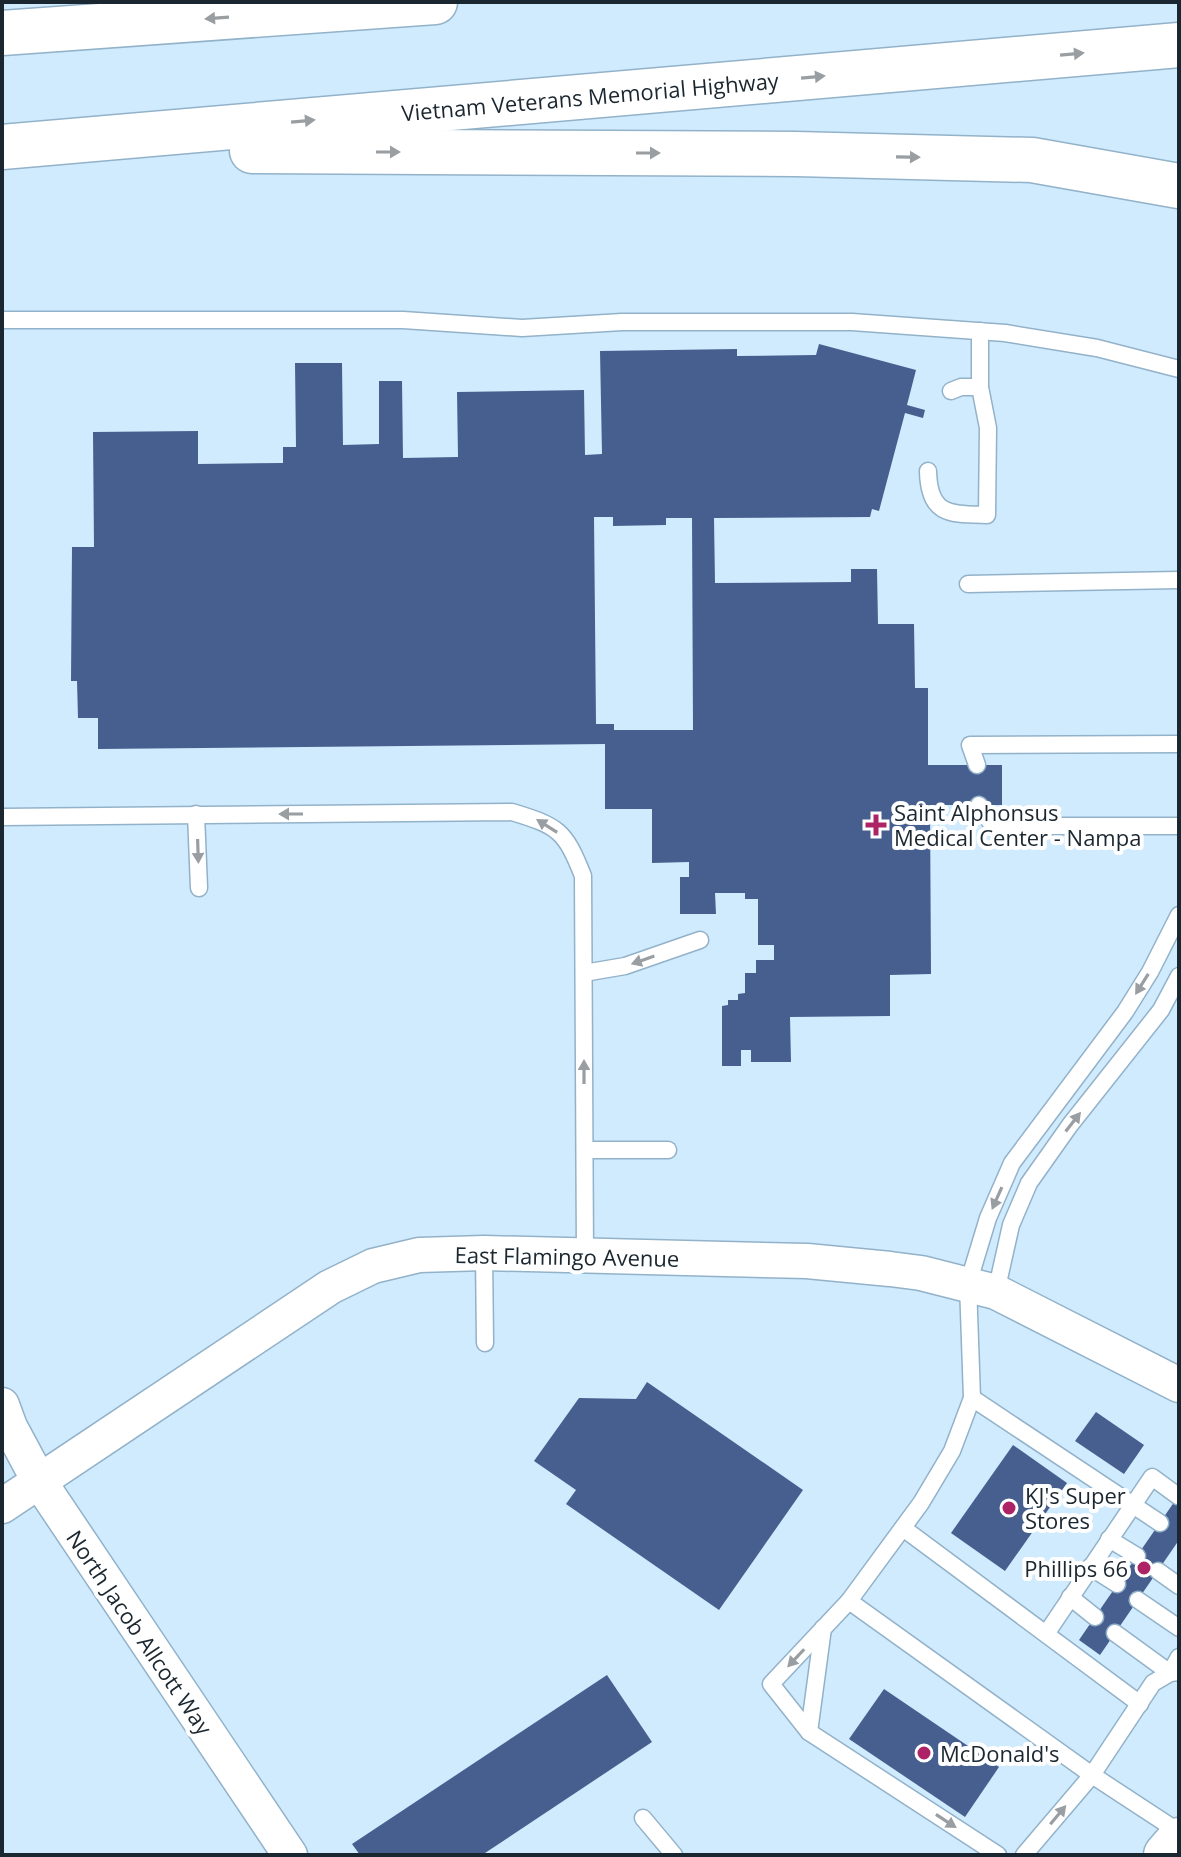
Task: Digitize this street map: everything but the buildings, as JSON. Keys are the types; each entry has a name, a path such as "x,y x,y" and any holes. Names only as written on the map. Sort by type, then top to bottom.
{"main road":[{"path":"2,33 435,2"},
{"name":"Vietnam Veterans Memorial Highway","path":"2,148 1179,45"},
{"path":"2,148 796,154 1032,160 1179,186"},
{"path":"1166,1855 1179,1840"}],"street":[{"name":"East Flamingo Avenue","path":"2,1506 330,1287 373,1266 419,1255 484,1253 807,1261 921,1273 982,1288 1179,1385"},
{"name":"North Jacob Allcott Way","path":"2,1405 10,1427 39,1481 294,1854"}],"lane":[{"path":"2,320 403,320 522,328 622,322 852,322 980,331 1097,348 1179,369"},
{"path":"928,471 929,488 935,503 949,514 987,515 988,428 980,387 980,331"},
{"path":"951,391 961,387 980,387"},
{"path":"968,584 1179,580"},
{"path":"977,765 970,745 1179,744"},
{"path":"979,805 993,826 1179,826"},
{"path":"2,817 512,812 547,823 571,845 583,876 585,1256"},
{"path":"196,814 199,888"},
{"path":"998,1855 809,1732 771,1684 849,1601 903,1528 952,1451 972,1398 988,1218 1012,1163 1125,1012 1179,915"},
{"path":"584,973 625,966 700,940"},
{"path":"982,1288 1029,1183 1070,1125 1161,1010 1179,976"},
{"path":"585,1150 668,1150"},
{"path":"484,1253 485,1343"},
{"path":"972,1398 1160,1523"},
{"path":"1046,1634 1152,1477 1178,1496"},
{"path":"903,1528 1140,1704"},
{"path":"1109,1539 1137,1556"},
{"path":"1090,1567 1117,1584"},
{"path":"1158,1571 1179,1586"},
{"path":"1070,1597 1095,1617"},
{"path":"1138,1600 1179,1628"},
{"path":"849,1601 1092,1775 1179,1832"},
{"path":"809,1732 823,1628"},
{"path":"1115,1633 1174,1672"},
{"path":"1024,1855 1092,1775 1153,1683 1174,1672 1179,1657"},
{"path":"643,1818 674,1855"}],"place":[{"name":"Saint Alphonsus Medical Center - Nampa","path":"876,825"},
{"name":"KJ's Super Stores","path":"1009,1508"},
{"name":"Phillips 66","path":"1144,1568"},
{"name":"McDonald's","path":"924,1753"}]}
